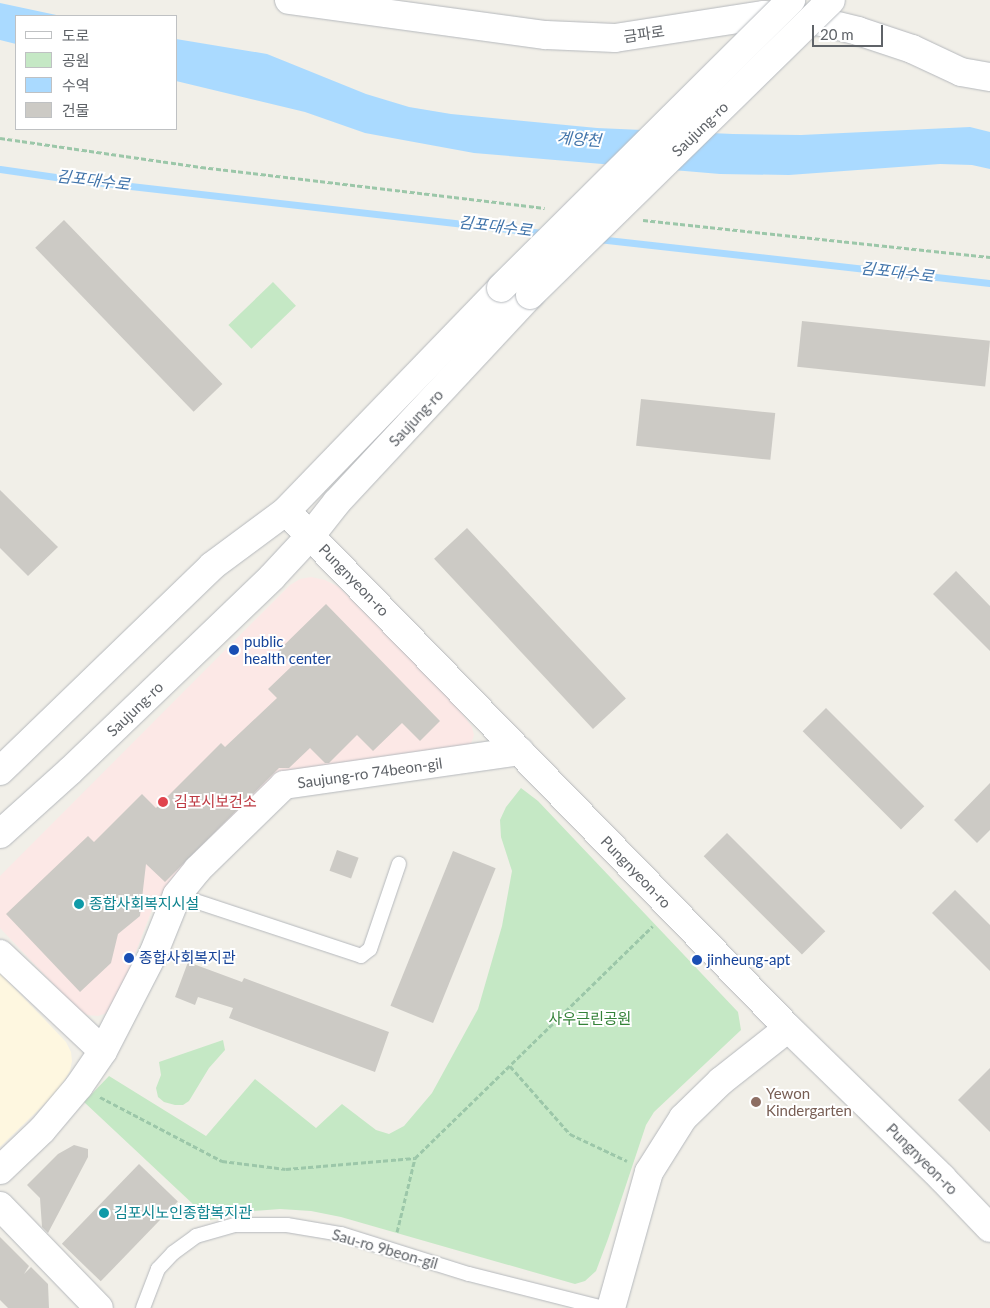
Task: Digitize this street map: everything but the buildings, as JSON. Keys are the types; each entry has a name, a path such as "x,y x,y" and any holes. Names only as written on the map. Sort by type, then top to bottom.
{"street":[{"name":"금파로","path":"290,0 546,35 615,38 764,16 822,22 858,31 912,49 960,72 990,77"},
{"name":"Saujung-ro","path":"0,771 212,566 286,511 501,288 792,0"},
{"name":"Saujung-ro","path":"0,834 70,771 265,584 311,535 337,502 530,296 831,0"},
{"name":"Pungnyeon-ro","path":"286,511 788,1028 942,1178 990,1228"},
{"name":"Saujung-ro 74beon-gil","path":"0,1170 42,1130 79,1086 103,1052 145,970 178,895 198,869 284,785 520,751"},
{"path":"0,954 103,1052"},
{"path":"611,1308 649,1172 683,1118 722,1081 788,1028"},
{"path":"0,1206 82,1302"}],"lane":[{"path":"178,895 360,956 370,949 399,864"},
{"name":"Sau-ro 9beon-gil","path":"143,1308 158,1269 173,1253 196,1236 235,1225 286,1225 341,1234 469,1274 603,1308"}],"path":[{"path":"0,138 200,167 553,209"},
{"path":"641,220 990,257"},
{"path":"393,1249 415,1158 671,908"},
{"path":"510,1066 570,1134 649,1172"},
{"path":"79,1086 222,1161 286,1170 415,1158"}],"shaded area":[{"name":"김포시보건소","path":"311,577 325,580 339,587 455,704 472,727 474,735 471,744 462,750 309,772 164,891 153,907 116,1004 107,1013 98,1016 87,1015 78,1010 0,928 0,876 290,585 300,579"},
{"path":"0,973 66,1042 71,1052 72,1061 70,1071 58,1091 0,1147"}],"green space":[{"path":"273,282 296,306 251,349 228,325"},
{"name":"사우근린공원","path":"521,788 538,801 738,1012 741,1030 654,1112 646,1125 596,1271 585,1281 575,1284 341,1217 311,1211 280,1209 253,1211 210,1220 84,1102 109,1076 206,1136 255,1079 316,1128 342,1104 376,1130 389,1134 404,1126 432,1093 478,1009 502,926 512,871 501,837 500,820 506,807"},
{"path":"223,1040 225,1050 209,1068 189,1101 183,1105 175,1105 164,1102 158,1097 156,1088 161,1075 159,1062"}],"water":[{"path":"0,3 56,15 15,15 15,44 0,40"},
{"name":"계양천","path":"178,39 267,54 366,94 409,107 451,114 597,128 733,134 801,135 970,127 990,132 990,169 972,165 940,164 789,175 720,174 474,153 365,133 305,112 178,81"}],"waterway":[{"name":"김포대수로","path":"0,169 69,179 545,233"},
{"name":"김포대수로","path":"598,239 990,283"}],"place":[{"name":"public health center","path":"234,650"},
{"name":"김포시보건소","path":"163,802"},
{"name":"종합사회복지시설","path":"79,904"},
{"name":"종합사회복지관","path":"129,958"},
{"name":"jinheung-apt","path":"697,960"},
{"name":"Yewon Kindergarten","path":"756,1102"},
{"name":"김포시노인종합복지관","path":"104,1213"}]}
